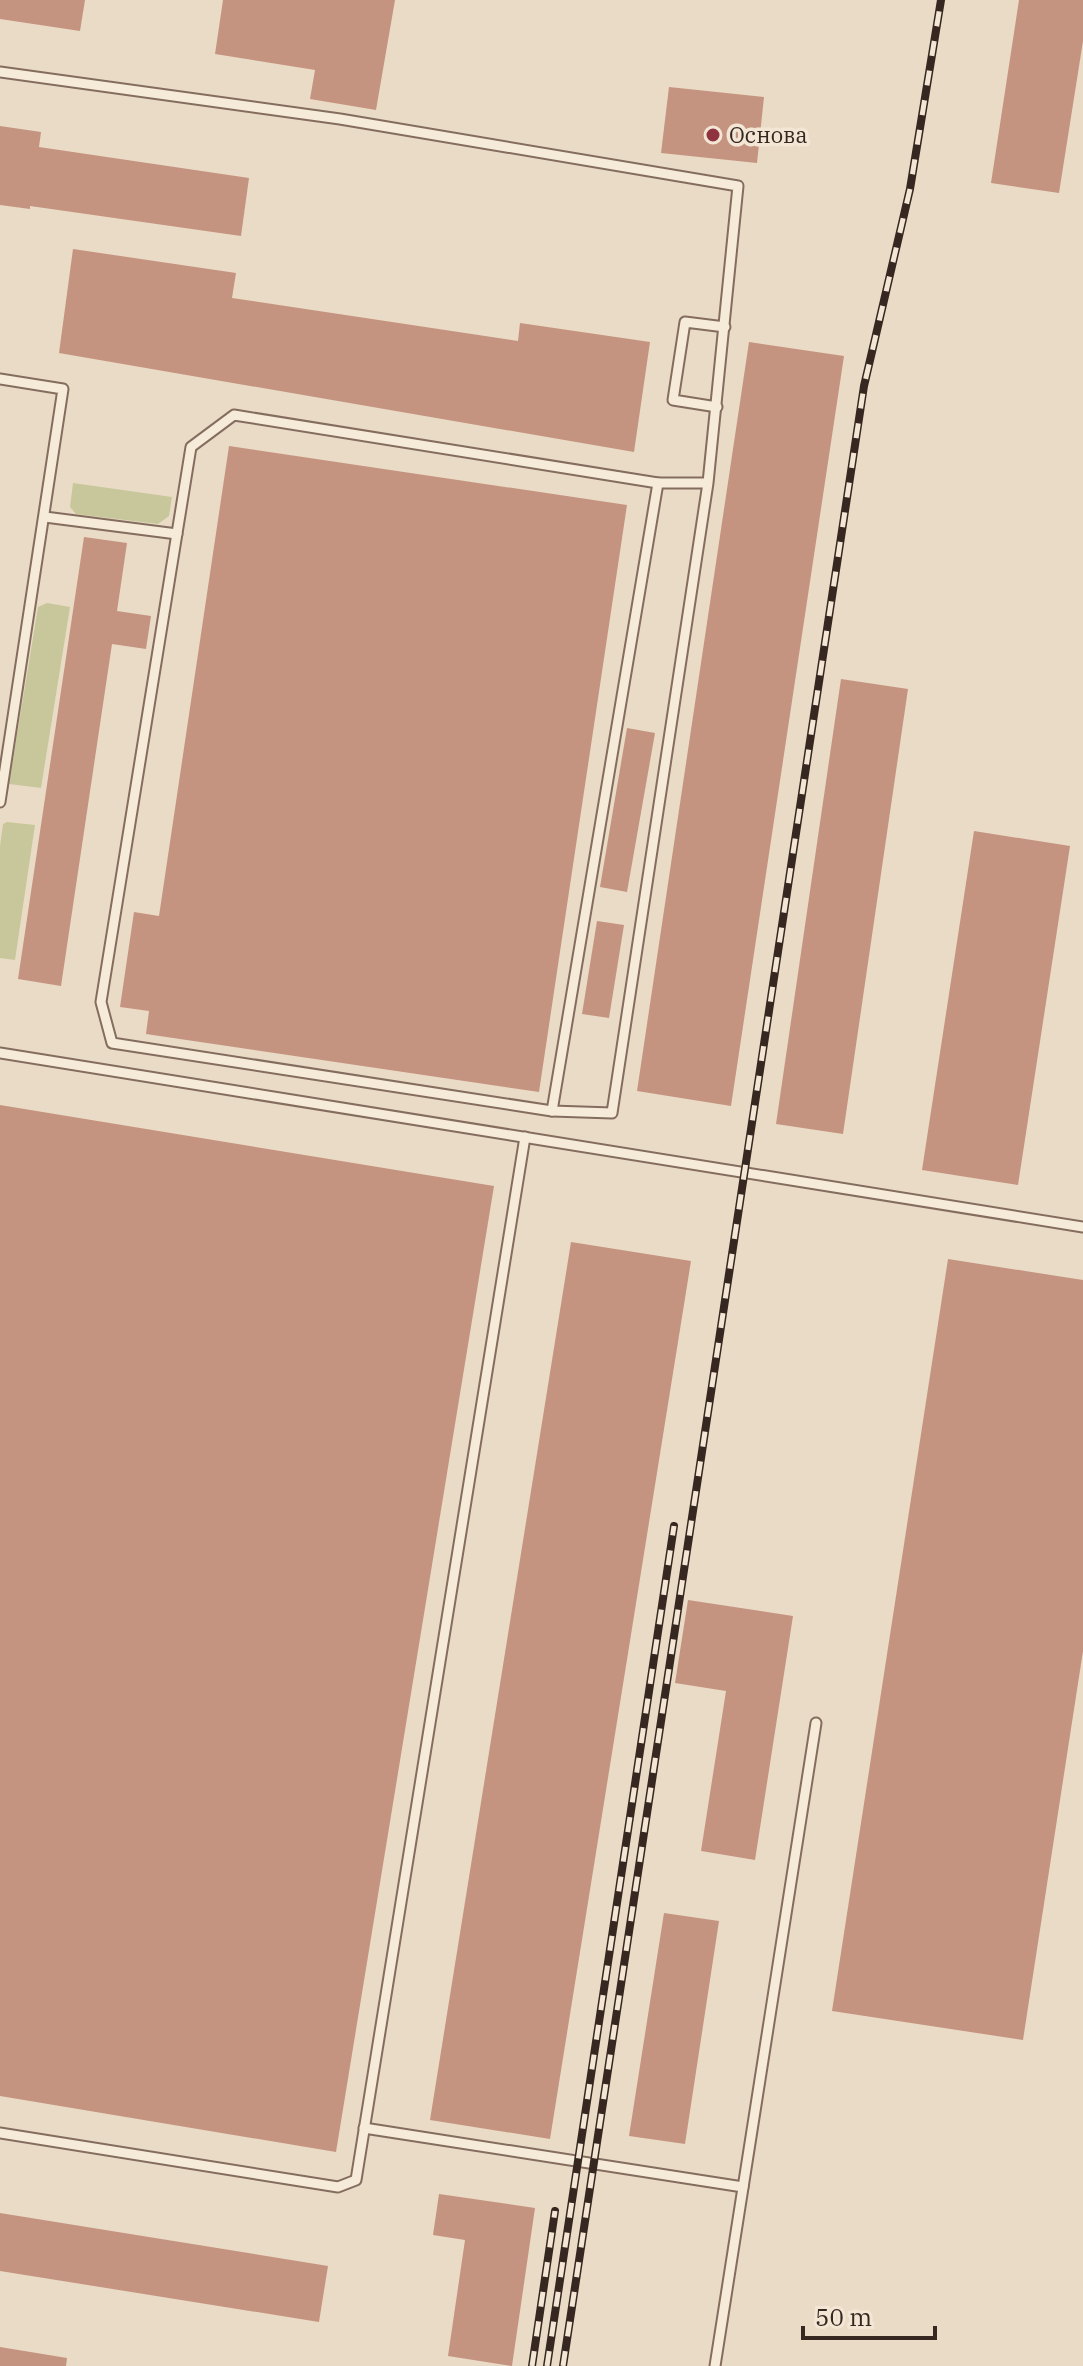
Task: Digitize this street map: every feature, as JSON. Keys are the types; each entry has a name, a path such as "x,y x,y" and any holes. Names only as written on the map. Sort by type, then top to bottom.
{"lane":[{"path":"0,72 340,119 738,186 708,483 612,1113 552,1111 112,1043 101,1002 191,447 234,415 658,483 708,483"},
{"path":"717,407 673,400 685,322 725,327"},
{"path":"0,379 63,389 0,802"},
{"path":"552,1111 658,483"},
{"path":"45,517 177,534"},
{"path":"0,1053 1083,1227"},
{"path":"0,2133 338,2187 356,2180 525,1137"},
{"path":"715,2366 816,1723"},
{"path":"364,2128 743,2187"}],"green space":[{"path":"73,483 172,497 169,516 158,524 76,514 70,507"},
{"path":"47,603 70,607 41,788 9,784 38,607"},
{"path":"3,824 35,825 15,960 0,958 0,846"}],"building":[{"path":"0,0 85,0 80,31 0,19"},
{"path":"223,0 395,0 376,110 310,99 315,70 215,54"},
{"path":"1019,0 1083,0 1083,41 1059,193 991,183"},
{"path":"669,87 764,97 757,163 661,153"},
{"path":"0,126 41,132 39,147 249,178 241,236 30,206 30,209 0,205"},
{"path":"73,249 236,273 232,298 518,341 520,323 650,342 634,452 59,353"},
{"path":"749,342 844,356 731,1106 637,1091"},
{"path":"229,446 627,505 539,1092 146,1034 149,1011 120,1007 134,912 159,916"},
{"path":"84,537 127,543 117,611 151,616 146,649 112,644 61,986 18,979"},
{"path":"841,679 908,689 843,1134 776,1124"},
{"path":"627,728 655,733 627,892 600,887"},
{"path":"974,831 1070,846 1018,1185 922,1170"},
{"path":"597,921 624,925 609,1018 582,1014"},
{"path":"0,1105 494,1186 336,2152 0,2096"},
{"path":"571,1242 691,1261 550,2139 430,2120"},
{"path":"948,1259 1083,1280 1083,1651 1023,2040 832,2011"},
{"path":"688,1600 793,1616 755,1860 701,1851 726,1691 675,1683"},
{"path":"664,1913 719,1921 685,2144 629,2136"},
{"path":"439,2194 535,2208 512,2366 448,2356 465,2240 433,2235"},
{"path":"0,2213 328,2266 319,2322 0,2271"},
{"path":"0,2347 67,2358 66,2366 0,2366"}],"railway":[{"path":"563,2366 864,386 910,189 941,0"},
{"path":"547,2366 674,1526"},
{"path":"532,2366 555,2211"}],"place":[{"name":"Основа","path":"713,135"}]}
